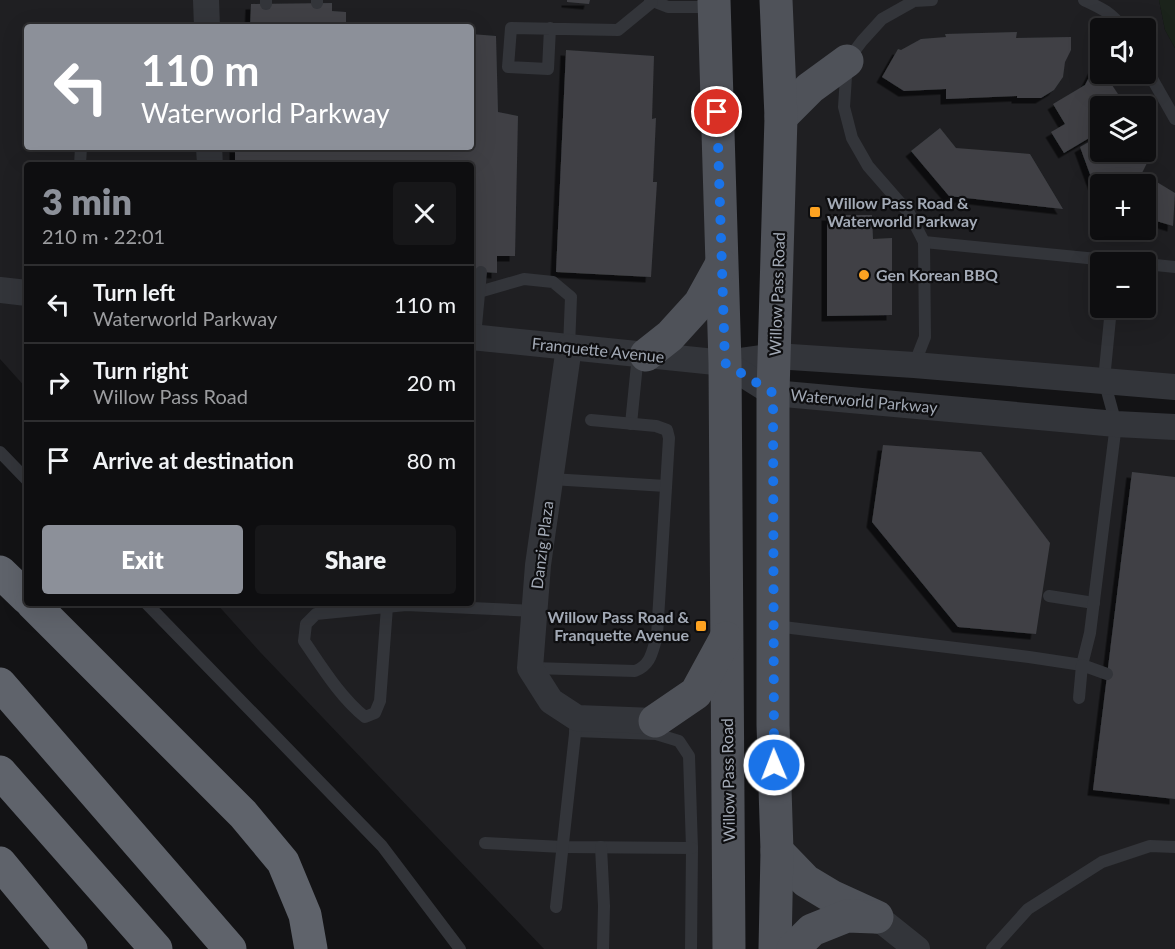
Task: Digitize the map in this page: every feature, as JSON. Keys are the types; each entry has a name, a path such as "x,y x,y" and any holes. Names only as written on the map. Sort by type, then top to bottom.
{"highway":[{"path":"0,572 24,595"},
{"path":"35,606 243,814 283,862 305,915 311,949"},
{"path":"0,684 222,940"},
{"path":"0,772 156,949"},
{"path":"0,863 72,949"}],"main road":[{"name":"Willow Pass Road","path":"775,949 777,852 773,725 773,393 781,117 776,0"},
{"name":"Willow Pass Road","path":"714,3 725,363 729,949"},
{"path":"781,117 810,88 847,61"},
{"path":"642,354 686,319 700,303 721,265"},
{"path":"655,721 696,693 727,637"},
{"path":"777,852 806,880 831,896 877,917"},
{"path":"793,949 812,930 847,916 877,917"}],"street":[{"path":"206,0 207,24"},
{"path":"0,290 24,292"},
{"name":"Franquette Avenue","path":"474,337 725,363"},
{"name":"Danzig Plaza","path":"530,668 538,566 570,347"},
{"path":"725,363 775,356 1175,387"},
{"name":"Waterworld Parkway","path":"725,363 773,393 1116,424 1175,427"},
{"path":"530,668 551,701 576,725 655,721"},
{"path":"877,917 917,949"}],"lane":[{"path":"914,365 925,337 924,242 909,213 868,166 852,138 844,107 847,61 862,41 882,19 914,2 932,0"},
{"path":"1084,0 1102,8 1114,18"},
{"path":"550,28 548,69 503,67 511,28 550,28 618,30 651,1 669,7 714,3"},
{"path":"1155,84 1175,119"},
{"path":"924,242 1090,259"},
{"path":"1156,265 1175,267"},
{"path":"474,330 481,272"},
{"path":"479,292 524,279 553,282 571,297 570,347"},
{"path":"1079,698 1082,665 1090,633 1116,424 1104,381 1110,318"},
{"path":"631,424 642,354"},
{"path":"530,668 635,671 643,668 650,661 657,636 669,438 667,430 656,426 591,420"},
{"path":"0,452 24,477"},
{"path":"550,479 666,486"},
{"path":"1049,596 1094,603"},
{"path":"149,606 382,846 460,949"},
{"path":"387,607 380,701 375,713 365,717 355,709 333,682 304,640 306,624 316,614 396,606"},
{"path":"427,606 534,611"},
{"path":"774,626 1029,657 1082,665 1107,674"},
{"path":"556,907 576,725 656,734 679,741 689,756 692,848 691,949"},
{"path":"485,843 562,847 692,848"},
{"path":"992,949 1028,909 1102,862 1150,846 1175,847"},
{"path":"601,847 604,906 603,949"}],"shaded area":[{"path":"0,0 714,0 729,949 544,949 219,606 474,606 474,162 24,162 24,386 0,359"},
{"path":"776,0 1159,0 1165,30 1175,48 1175,387 775,356"},
{"path":"1159,0 1175,0 1175,48 1165,30"},
{"path":"773,393 1175,427 1175,949 775,949"}],"building":[{"path":"567,0 590,0 589,4 567,2"},
{"path":"332,3 332,11 346,12 346,23 360,24 250,24 251,4"},
{"path":"1017,32 1016,38 1071,37 1071,50 1065,62 1063,77 1054,90 1041,98 1017,98 1017,96 946,99 946,89 904,91 882,77 898,49 901,50 921,39 946,37 945,34"},
{"path":"474,34 496,36 498,112 518,116 515,256 497,256 497,273 474,271 474,162 235,162 235,150 474,150"},
{"path":"566,50 654,56 652,119 656,118 653,182 657,182 651,277 556,272"},
{"path":"1090,75 1090,84 1111,84 1119,96 1090,96 1090,138 1064,153 1051,132 1065,124 1053,104 1085,85"},
{"path":"940,128 956,148 1030,154 1063,209 949,196 911,151"},
{"path":"1090,141 1090,162 1148,162 1142,173 1144,174 1090,174 1080,147"},
{"path":"1156,181 1175,193 1173,226 1156,221"},
{"path":"827,215 872,215 873,239 892,238 892,315 827,316"},
{"path":"883,445 981,452 1050,543 1036,634 958,627 872,522"},
{"path":"1132,472 1175,477 1175,799 1093,790"}],"place":[{"name":"Willow Pass Road & Waterworld Parkway","path":"815,212"},
{"name":"Gen Korean BBQ","path":"864,275"},
{"name":"Willow Pass Road & Franquette Avenue","path":"701,626"}],"route":[{"path":"717,112 725,363 773,393 774,765"}]}
